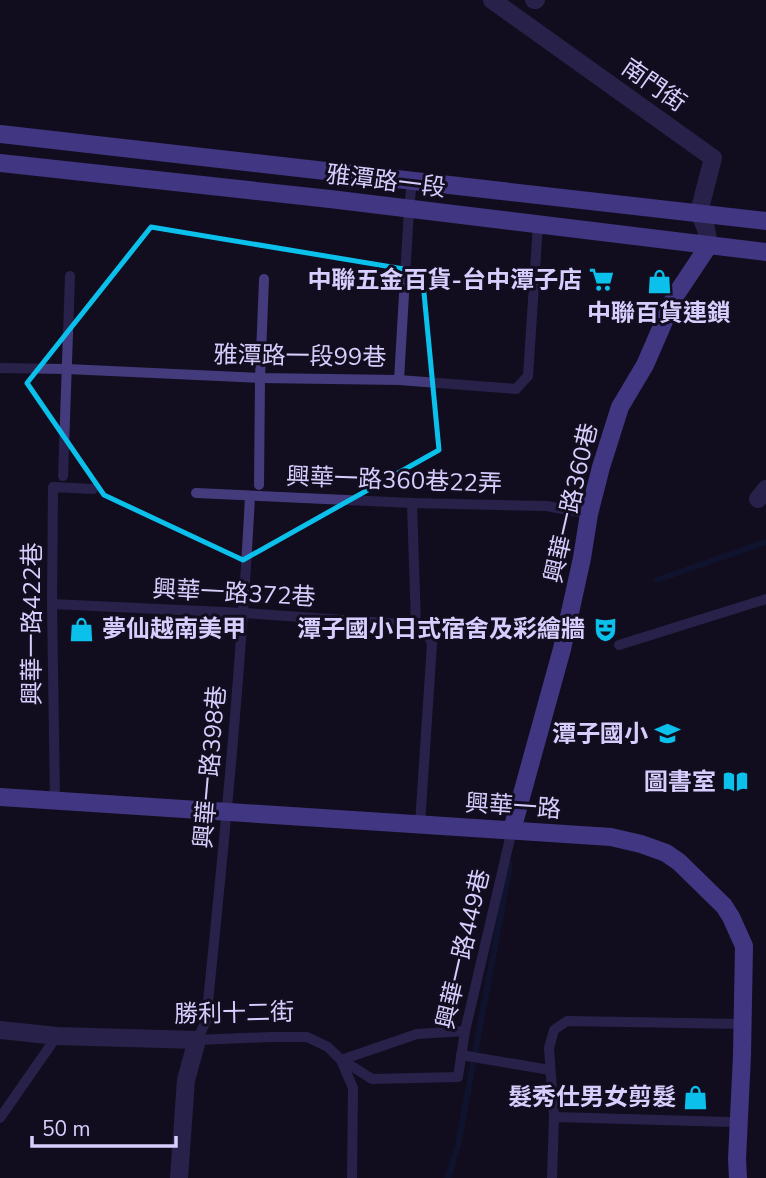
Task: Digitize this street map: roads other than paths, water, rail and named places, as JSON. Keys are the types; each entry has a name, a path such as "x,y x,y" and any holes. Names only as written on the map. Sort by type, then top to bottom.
{"street":[{"name":"南門街","path":"492,0 713,158 699,212"},
{"name":"雅潭路一段","path":"0,134 766,220"},
{"name":"雅潭路一段","path":"0,163 766,252"},
{"path":"699,212 709,246"},
{"name":"興華一路360巷","path":"512,830 562,649 589,514 620,407 645,365 675,296 709,246"},
{"name":"興華一路","path":"0,797 611,837 666,853 679,862 724,906 744,947 738,1178"},
{"name":"勝利十二街","path":"0,1030 57,1035 197,1040"},
{"path":"179,1178 186,1080 197,1040"}],"lane":[{"name":"雅潭路一段99巷","path":"0,368 398,380 412,181"},
{"path":"398,380 516,389 528,376 538,224"},
{"path":"63,476 71,276"},
{"path":"259,485 264,279"},
{"name":"興華一路422巷","path":"55,801 53,487 93,489"},
{"name":"興華一路360巷22弄","path":"196,493 547,506 589,514"},
{"name":"興華一路398巷","path":"197,1040 206,1021 228,812 244,613 250,496"},
{"path":"412,503 416,625 426,631 432,644 420,824"},
{"path":"619,645 766,600"},
{"name":"興華一路372巷","path":"52,604 416,625"},
{"name":"興華一路449巷","path":"458,1077 465,1056 465,1031 512,830"},
{"path":"552,1178 554,1117 549,1048 554,1030 567,1021 743,1024"},
{"path":"352,1178 353,1088 341,1060 417,1034 465,1031"},
{"path":"0,1118 57,1035"},
{"name":"勝利十二街","path":"197,1040 307,1037 328,1047 341,1060 372,1079 458,1077"},
{"path":"465,1056 550,1070"},
{"path":"554,1117 731,1122"}],"waterway":[{"path":"657,580 766,542"},
{"path":"448,1178 458,1145 510,864"}],"place":[{"name":"中聯五金百貨-台中潭子店","path":"602,280"},
{"name":"中聯百貨連鎖","path":"659,282"},
{"name":"夢仙越南美甲","path":"82,629"},
{"name":"潭子國小日式宿舍及彩繪牆","path":"605,629"},
{"name":"潭子國小","path":"668,734"},
{"name":"圖書室","path":"736,782"},
{"name":"髮秀仕男女剪髮","path":"696,1097"}]}
